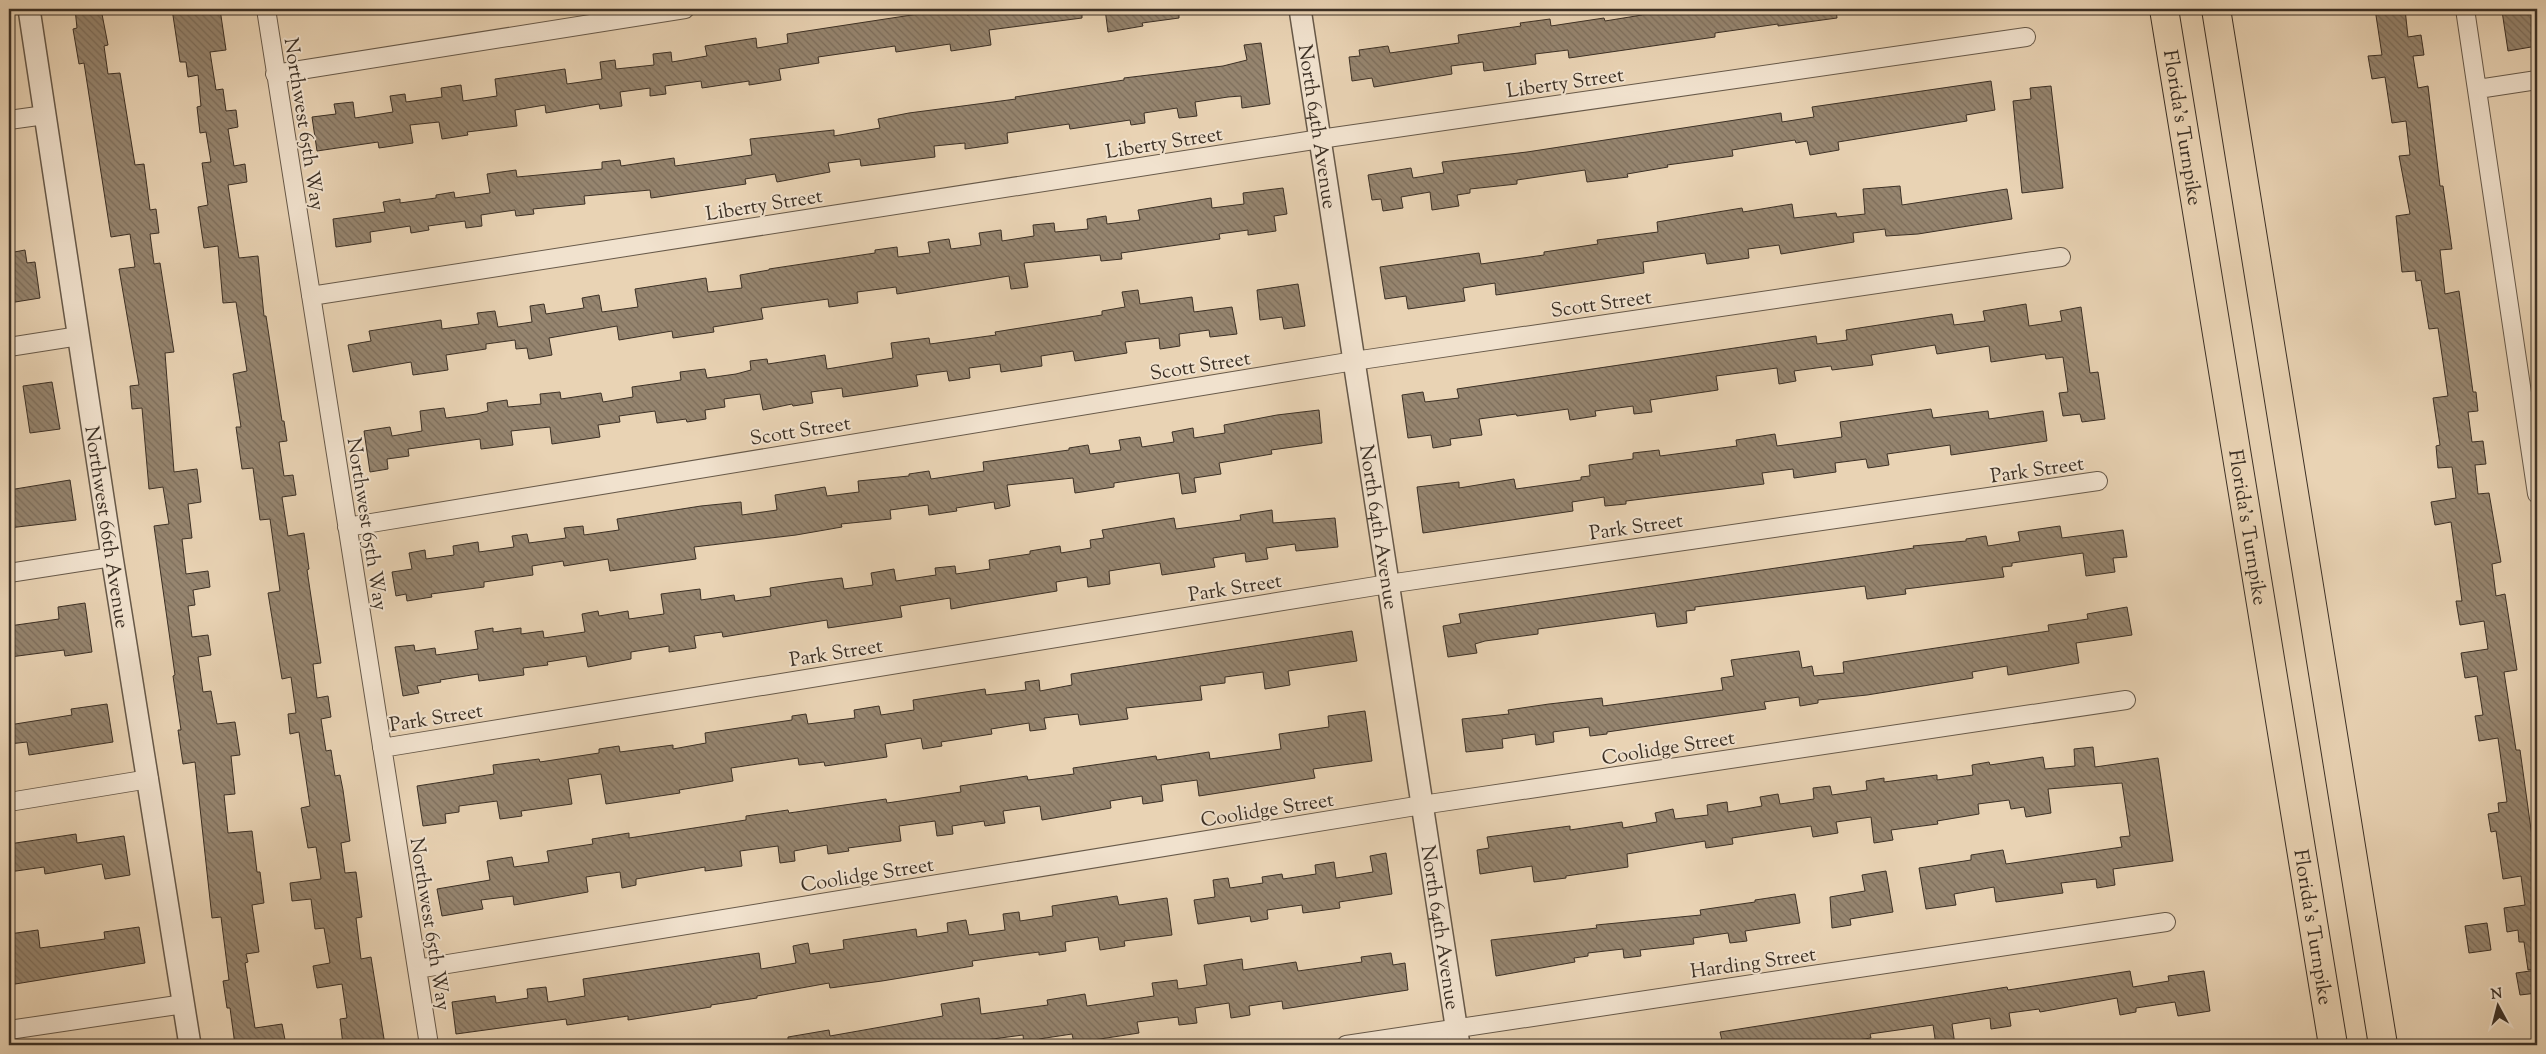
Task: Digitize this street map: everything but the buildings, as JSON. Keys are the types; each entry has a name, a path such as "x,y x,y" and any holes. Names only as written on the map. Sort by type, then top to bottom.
{"highway":[{"name":"Florida's Turnpike","path":"2164,9 2333,1045"},
{"path":"2216,9 2383,1045"}],"street":[{"name":"Northwest 66th Avenue","path":"29,9 112,557 190,1045"},
{"name":"Northwest 65th Way","path":"266,9 429,1045"},
{"path":"275,74 685,9"},
{"name":"North 64th Avenue","path":"1300,9 1458,1036"},
{"path":"2465,9 2537,494"},
{"name":"Liberty Street","path":"311,296 1320,139 2026,37"},
{"path":"2478,88 2537,80"},
{"path":"9,120 44,115"},
{"name":"Scott Street","path":"347,526 1354,361 2061,257"},
{"path":"9,347 79,336"},
{"name":"Park Street","path":"382,748 1388,584 2098,481"},
{"path":"9,573 112,557"},
{"name":"Coolidge Street","path":"417,969 1422,805 2126,700"},
{"path":"9,802 149,779"},
{"name":"Harding Street","path":"1346,1045 1458,1036 2166,922"},
{"path":"9,1030 184,1004"}]}
